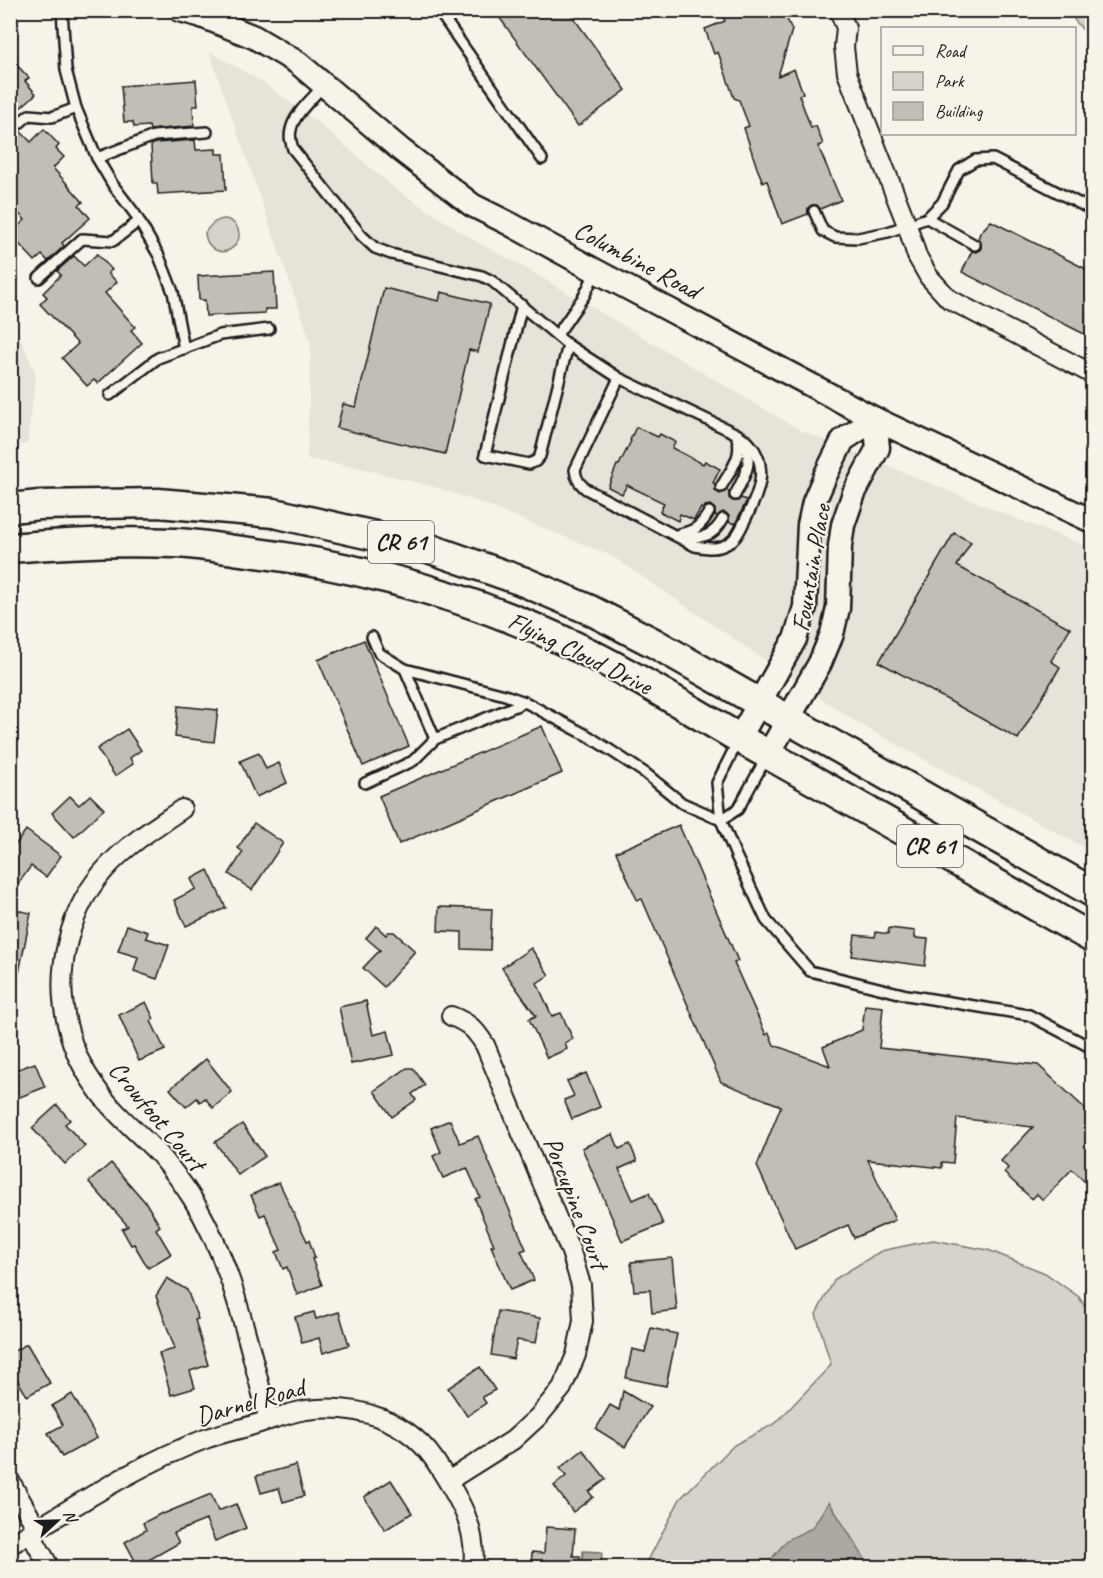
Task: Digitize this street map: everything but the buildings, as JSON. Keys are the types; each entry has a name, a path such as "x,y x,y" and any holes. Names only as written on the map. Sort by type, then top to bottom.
{"main road":[{"name":"Flying Cloud Drive","path":"10,508 40,505 158,503 274,513 428,548 522,581 590,610 664,649 1092,891"},
{"name":"Flying Cloud Drive","path":"10,548 115,542 178,543 271,554 373,575 534,627 650,685 739,739 1092,938"}],"street":[{"name":"Columbine Road","path":"180,10 199,15 229,18 254,37 298,63 401,150 472,205 875,419 1092,521"},
{"path":"839,10 846,28 844,47 847,73 917,256 929,278 949,299 1092,374"},
{"name":"Fountain Place","path":"739,739 795,639 801,622 805,607 809,525 814,502 843,441 875,419 878,448 854,493 843,525 838,608 832,634 820,663 768,755"},
{"name":"Crowfoot Court","path":"182,809 136,840 110,864 88,891 73,923 64,958 62,993 68,1028 80,1061 98,1091 161,1156 192,1198 217,1245 235,1296 269,1420"},
{"name":"Porcupine Court","path":"448,1480 513,1440 539,1416 562,1388 576,1355 583,1321 581,1285 571,1252 485,1045 471,1026 452,1016"},
{"name":"Darnel Road","path":"10,1545 124,1477 206,1438 303,1410 333,1407 364,1412 392,1422 417,1440 437,1463 460,1500 470,1525 474,1552 472,1568"},
{"path":"10,1481 50,1568"}],"lane":[{"path":"62,10 66,70 76,108 97,158 112,185 139,221 159,256 173,292 184,349"},
{"path":"438,10 542,159"},
{"path":"325,84 295,120 291,128 292,149 362,236 375,248 492,280 568,345 620,378 735,433 749,442 759,460 761,471 759,491 736,537 730,543 720,548 695,546 580,484 575,470 620,378"},
{"path":"10,131 29,115 52,117 76,108"},
{"path":"97,158 154,136 207,132"},
{"path":"814,211 823,231 835,237 873,236 927,218 942,203 958,170 975,160 993,159 1092,210"},
{"path":"927,218 975,245"},
{"path":"39,278 82,238 112,241 139,221"},
{"path":"556,335 584,296 596,271"},
{"path":"522,305 485,455 529,464 540,456 568,345"},
{"path":"110,394 158,358 220,335 269,329"},
{"path":"721,487 739,450 739,442 735,433"},
{"path":"735,433 745,444 750,462 735,495"},
{"path":"674,535 697,529 709,512"},
{"path":"674,535 702,537 718,528 723,519"},
{"path":"372,636 379,653 405,669 525,702 590,737 645,773 682,803 721,820"},
{"path":"405,669 435,739"},
{"path":"365,783 413,761 435,739 525,702"},
{"path":"739,739 717,783 721,820 766,920 810,970 907,995 1029,1015 1092,1048"},
{"path":"721,820 738,809 768,755"}],"shaded area":[{"path":"209,51 262,82 318,123 394,188 477,242 529,270 800,430 1092,548 1092,852 856,722 612,556 484,504 438,488 356,467 307,459 311,343"},
{"path":"10,315 36,374 27,444 11,445"},
{"path":"829,1502 870,1567 767,1567 787,1540 812,1528"},
{"path":"583,1551 602,1552 601,1567 582,1567"}],"green space":[{"path":"1067,11 1092,11 1092,41"},
{"path":"224,219 235,224 239,235 232,249 222,252 212,248 205,233 213,224"},
{"path":"933,1240 988,1250 1045,1273 1079,1297 1092,1318 1092,1567 644,1568 680,1499 734,1445 776,1423 831,1365 816,1314 835,1279 881,1251"}]}
